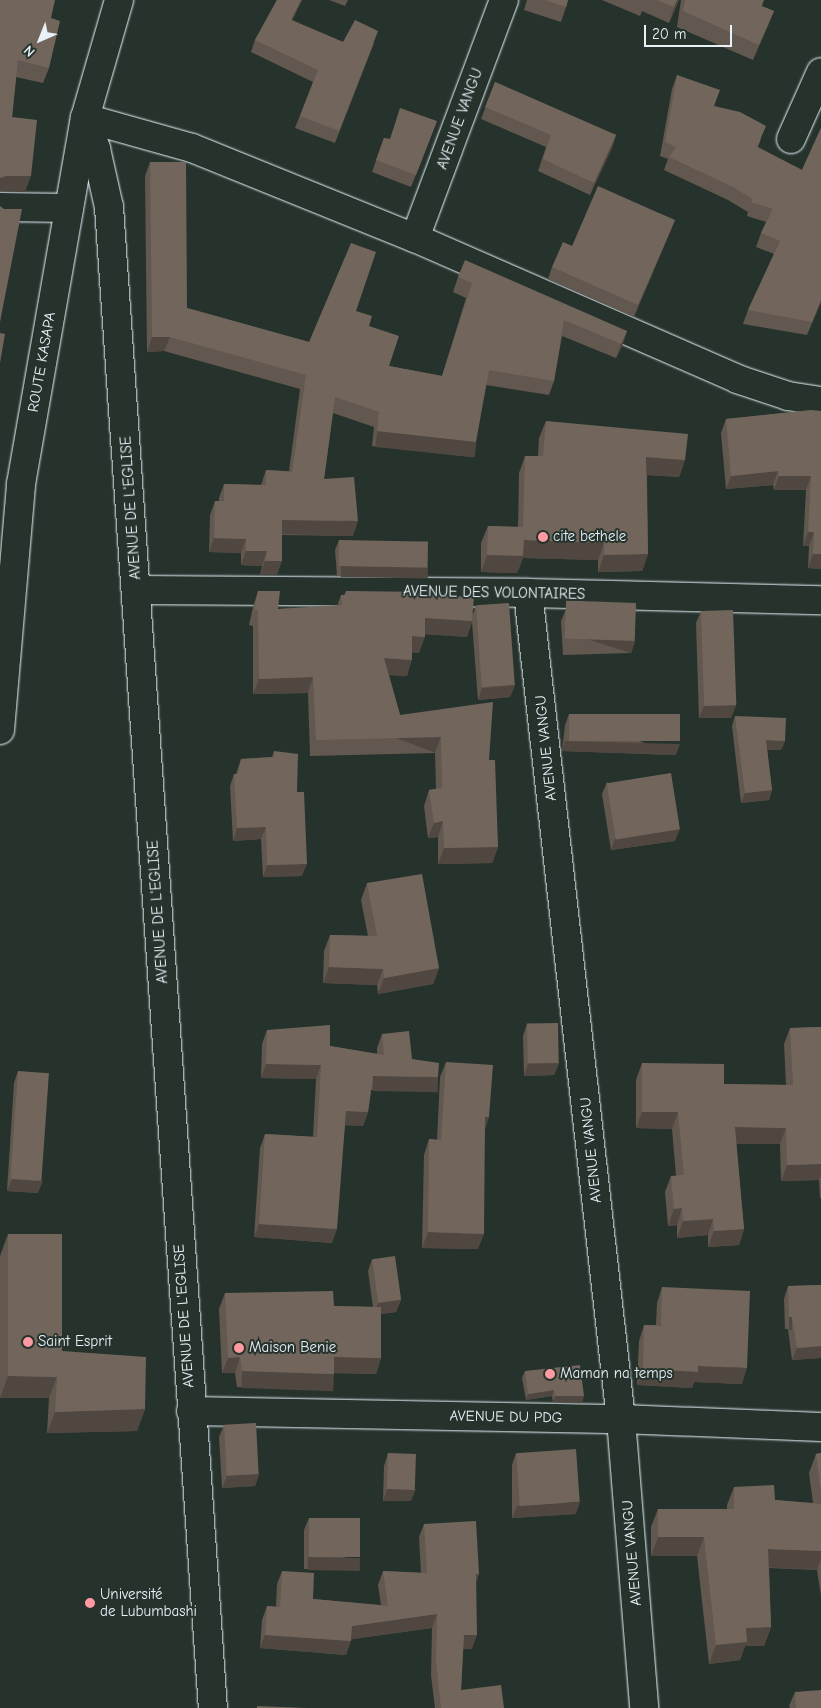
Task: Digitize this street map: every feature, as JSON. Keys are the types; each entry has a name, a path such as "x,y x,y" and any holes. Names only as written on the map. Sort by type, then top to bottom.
{"street":[{"name":"ROUTE KASAPA","path":"0,730 21,484 85,118 119,0"},
{"name":"AVENUE VANGU","path":"415,238 504,0"},
{"path":"791,139 821,72"},
{"path":"85,118 192,148 415,238 737,379 788,396 821,401"},
{"name":"AVENUE DE L'EGLISE","path":"85,118 96,149 109,207 213,1708"},
{"path":"0,208 69,208"},
{"name":"AVENUE DES VOLONTAIRES","path":"136,590 528,593 821,600"},
{"name":"AVENUE VANGU","path":"528,593 622,1419 644,1708"},
{"name":"AVENUE DU PDG","path":"191,1411 622,1419 821,1427"}],"building":[{"path":"0,0 55,0 51,18 60,21 49,68 18,60 12,117 37,120 31,176 6,176 0,178"},
{"path":"277,0 301,0 291,20 343,42 355,20 378,31 339,131 300,116 318,70 255,40"},
{"path":"545,0 568,0 566,7"},
{"path":"657,0 677,0 674,7"},
{"path":"685,0 764,0 761,6 774,11 759,45 683,11"},
{"path":"677,75 720,90 714,106 740,112 766,126 757,147 802,170 821,128 821,300 812,322 748,310 780,241 761,233 773,209 751,202 753,199 733,187 669,157 676,147 665,142"},
{"path":"495,82 616,135 594,183 543,159 551,135 485,107"},
{"path":"400,108 437,121 416,175 376,160 384,138 390,139"},
{"path":"150,162 186,162 187,308 309,342 351,243 376,252 356,311 372,316 369,326 399,336 389,366 442,376 472,283 458,277 465,260 627,331 621,344 564,320 554,381 489,370 476,442 377,431 379,412 335,397 324,479 354,477 358,521 282,520 282,561 265,561 267,551 246,551 246,539 214,538 215,501 224,501 224,484 266,485 266,470 292,472 306,375 170,337 152,337"},
{"path":"598,186 675,220 638,305 552,267 563,242 572,246"},
{"path":"0,206 4,209 22,209 0,322"},
{"path":"0,333 5,334 0,363"},
{"path":"812,410 821,411 821,554 813,554 814,532 808,532 811,476 779,476 778,471 731,476 726,419"},
{"path":"546,421 688,434 685,460 646,457 648,554 604,555 604,543 524,540 523,556 487,555 488,526 523,527 525,456 543,456"},
{"path":"339,540 428,542 428,568 339,566"},
{"path":"258,591 280,591 278,609 342,605 341,595 346,595 346,591 430,592 430,595 474,597 472,621 425,618 425,637 412,636 412,660 384,658 400,715 493,702 489,760 495,760 498,847 444,848 443,821 434,823 429,790 442,788 441,737 316,740 313,677 259,679 258,610 254,609"},
{"path":"566,601 636,603 635,641 565,639"},
{"path":"509,603 515,685 482,687 476,605"},
{"path":"733,610 736,705 704,706 701,611"},
{"path":"569,714 680,714 680,741 569,741"},
{"path":"735,716 786,718 785,741 766,740 772,790 745,793"},
{"path":"274,751 298,754 297,792 304,792 307,864 267,865 266,827 237,828 234,774 238,774 241,759 274,757"},
{"path":"671,773 680,829 616,839 607,783"},
{"path":"422,874 439,968 384,978 383,969 329,967 330,935 377,936 367,883"},
{"path":"558,1023 559,1063 528,1064 527,1024"},
{"path":"330,1025 330,1046 384,1055 382,1034 409,1031 412,1059 439,1063 438,1077 373,1076 368,1112 346,1111 337,1229 259,1224 265,1134 317,1137 321,1065 266,1064 267,1030"},
{"path":"821,1027 821,1164 787,1165 786,1128 735,1127 744,1229 714,1231 713,1219 683,1221 682,1208 674,1209 671,1176 684,1175 678,1112 642,1112 642,1063 724,1064 724,1084 793,1085 790,1028"},
{"path":"446,1062 493,1065 489,1117 485,1117 484,1234 428,1232 429,1139 441,1140"},
{"path":"18,1071 49,1073 41,1181 10,1179"},
{"path":"8,1234 62,1234 62,1351 146,1357 145,1409 55,1412 57,1377 8,1376"},
{"path":"395,1256 401,1300 378,1303 372,1259"},
{"path":"821,1285 821,1346 797,1348 792,1317 789,1317 788,1286"},
{"path":"662,1287 750,1291 747,1368 698,1366 698,1372 643,1369 644,1325 661,1326"},
{"path":"333,1291 334,1306 381,1307 381,1358 334,1357 334,1374 242,1371 240,1357 228,1358 225,1293"},
{"path":"580,1365 584,1396 555,1396 554,1390 528,1394 525,1371"},
{"path":"256,1423 259,1474 227,1476 224,1425"},
{"path":"576,1449 580,1502 520,1506 516,1453"},
{"path":"388,1453 416,1454 415,1490 387,1489"},
{"path":"821,1453 821,1492 816,1454"},
{"path":"774,1485 775,1500 821,1504 821,1551 768,1549 771,1627 746,1628 747,1642 716,1645 704,1537 658,1537 658,1509 734,1509 734,1487"},
{"path":"309,1518 360,1518 360,1557 309,1557"},
{"path":"476,1521 479,1574 476,1574 477,1635 464,1635 461,1690 501,1685 504,1708 441,1708 436,1661 437,1614 352,1626 351,1641 265,1635 267,1606 280,1607 282,1571 314,1573 313,1599 388,1606 383,1571 427,1573 424,1524"},
{"path":"821,1690 821,1708 796,1708 795,1692"},
{"path":"257,1706 307,1708 257,1708"}],"place":[{"name":"cite bethele","path":"543,537"},
{"name":"Saint Esprit","path":"28,1342"},
{"name":"Maison Benie","path":"239,1348"},
{"name":"Maman na temps","path":"550,1374"},
{"name":"Université de Lubumbashi","path":"90,1603"}]}
